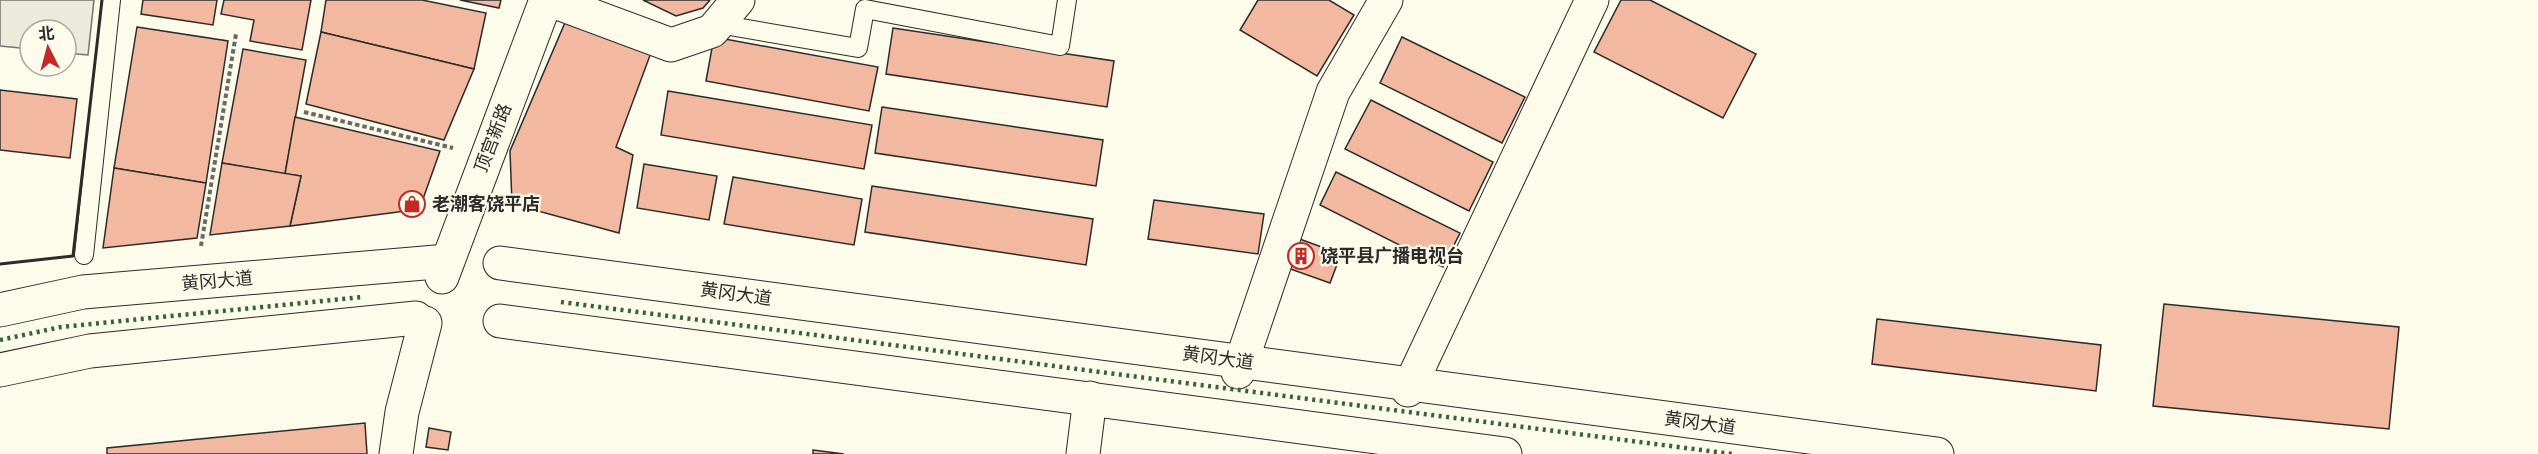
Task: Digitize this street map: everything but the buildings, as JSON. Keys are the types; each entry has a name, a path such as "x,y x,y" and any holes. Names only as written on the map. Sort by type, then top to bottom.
{"main road":[{"path":"548,0 671,45 712,31 728,12"},
{"name":"顶宫新路","path":"439,270 548,0"},
{"path":"1238,372 1333,92 1386,0"},
{"path":"1408,390 1592,0"},
{"name":"黄冈大道","path":"500,263 1936,454"},
{"name":"黄冈大道","path":"0,310 83,292 439,270"},
{"path":"0,370 90,351 421,320 402,412 396,454"},
{"path":"500,321 1505,454"},
{"path":"1083,454 1090,398"}],"lane":[{"path":"84,255 111,0"},
{"path":"728,12 858,48 865,9 1060,46 1067,0"}],"path":[{"path":"201,252 236,34"},
{"path":"304,112 486,156"}],"shaded area":[{"path":"0,0 94,0 88,55 78,54 78,18 18,18 18,48 0,46"}],"hedge":[{"path":"0,340 61,327 363,297"},
{"path":"561,302 1732,454"}],"wall":[{"path":"0,264 73,256 102,0"}],"place":[{"name":"老潮客饶平店","path":"412,204"},
{"name":"饶平县广播电视台","path":"1301,256"}]}
